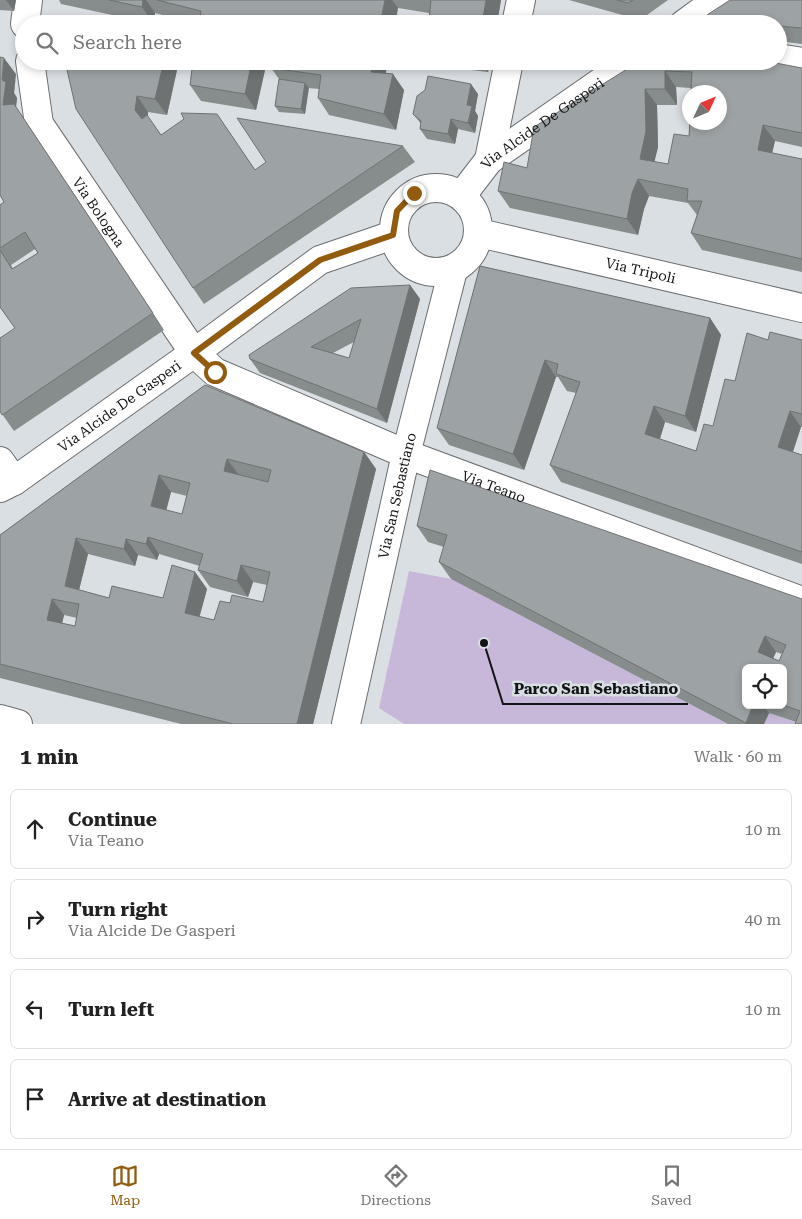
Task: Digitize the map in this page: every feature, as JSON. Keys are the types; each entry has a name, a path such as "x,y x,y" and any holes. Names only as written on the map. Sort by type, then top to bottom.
{"street":[{"path":"26,15 28,0"},
{"path":"518,15 521,0"},
{"path":"696,15 717,0"},
{"path":"787,60 802,62"},
{"name":"Via Bologna","path":"31,70 39,124 194,353"},
{"path":"490,160 507,70"},
{"name":"Via Alcide De Gasperi","path":"462,196 490,160 618,70"},
{"path":"438,187 462,196 475,212 479,233 472,255 454,270 427,273 404,259 393,235 397,211 414,193 438,187"},
{"name":"Via Tripoli","path":"479,233 802,308"},
{"name":"Via Alcide De Gasperi","path":"5,477 194,353 320,260 393,235"},
{"name":"Via San Sebastiano","path":"346,724 406,454 454,270"},
{"name":"Via Teano","path":"194,353 215,372 406,454 802,602"},
{"path":"0,719 18,724"}],"shaded area":[{"path":"409,571 451,579 728,724 404,724 379,708"},
{"path":"769,713 801,724 764,724"}],"building":[{"path":"109,0 143,0 142,7"},
{"path":"157,0 385,0 382,15 200,15 201,11"},
{"path":"431,0 486,0 484,15 430,15"},
{"path":"617,0 633,0 628,3"},
{"path":"730,0 802,0 802,28 787,27 787,15 707,15"},
{"path":"0,57 4,58 2,80 6,82 3,105 14,104 153,313 2,415 0,411 0,338 15,328 0,307 0,250 12,269 38,253 25,232 0,248 0,205 4,202 0,195"},
{"path":"787,65 802,68 802,133 763,125 758,150 802,159 802,259 691,233 702,201 687,201 688,189 638,179 632,193 627,219 498,191 504,162 527,168 534,127 626,70 787,70"},
{"path":"67,70 162,70 155,99 137,96 135,110 142,119 147,115 161,135 184,119 181,113 217,114 255,170 266,162 237,118 403,146 193,288 76,109"},
{"path":"192,70 250,70 245,94 190,85"},
{"path":"285,70 371,70 371,72 393,74 384,114 318,98 321,75"},
{"path":"428,76 471,84 467,105 472,106 468,123 451,119 448,134 420,129 421,121 413,114 417,96 425,90"},
{"path":"279,79 305,83 301,109 275,106"},
{"path":"480,266 710,318 685,416 654,406 645,434 696,451 704,424 713,426 725,379 735,381 747,333 768,340 770,332 802,340 802,414 790,411 778,447 802,455 802,552 550,465 580,382 556,374 558,364 545,360 513,454 437,428"},
{"path":"410,285 377,409 250,359 249,355 351,288","holes":["361,319 349,358 311,347"]},
{"path":"205,385 364,452 297,724 233,724 0,664 0,535","holes":["227,459 271,470 268,482 224,471","159,475 190,483 182,514 151,506","148,537 203,554 198,570 237,581 241,565 270,572 263,602 232,595 230,603 220,601 214,620 185,613 195,572 172,565 163,598 112,586 109,598 65,586 76,538 124,549 126,539 146,544","52,599 79,604 75,626 47,620"]},
{"path":"430,470 802,599 802,724 795,724 800,711 787,706 787,664 742,664 742,709 751,709 746,723 439,562 447,535 417,526","holes":["765,636 786,645 779,661 758,652"]}],"place":[{"name":"Parco San Sebastiano","path":"484,643"}],"route":[{"path":"215,372 194,353 320,260 393,235 397,211 414,193"}]}
